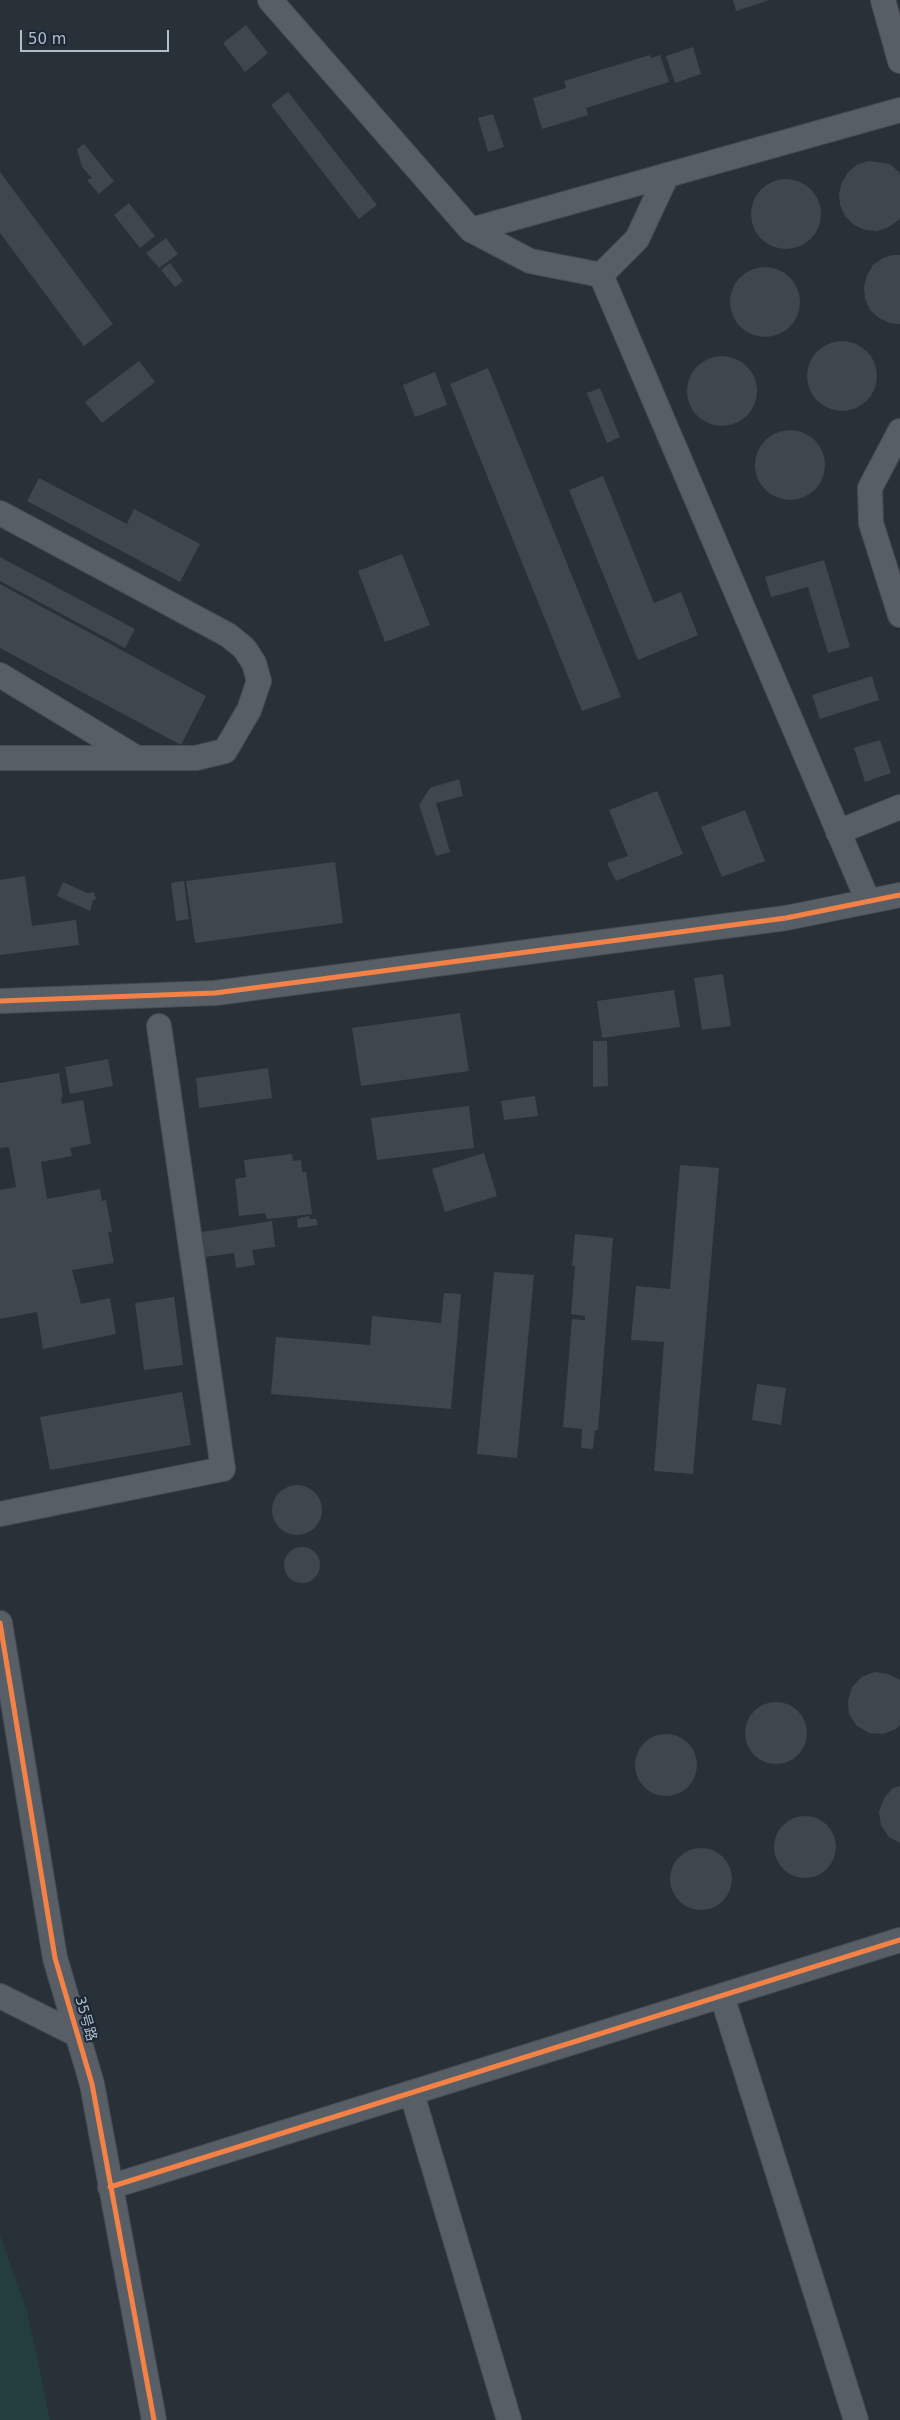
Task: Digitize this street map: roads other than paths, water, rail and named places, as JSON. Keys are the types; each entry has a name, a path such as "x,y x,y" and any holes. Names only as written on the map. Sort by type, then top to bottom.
{"street":[{"path":"270,0 471,230 530,261 601,275"},
{"path":"882,0 900,61"},
{"path":"471,230 900,110"},
{"path":"601,275 637,239 666,176"},
{"path":"601,275 868,901"},
{"path":"900,431 870,488 871,523 900,615"},
{"path":"0,513 228,636 244,648 254,663 259,681 249,710 225,751 196,758 0,758"},
{"path":"0,675 137,758"},
{"path":"838,832 900,807"},
{"path":"0,1001 215,993 786,918 900,895"},
{"path":"0,1514 223,1469 159,1026"},
{"name":"35号路","path":"0,1623 55,1958 92,2084 154,2420"},
{"path":"110,2187 900,1940"},
{"path":"0,1996 78,2035"},
{"path":"722,1996 856,2420"},
{"path":"412,2094 509,2420"}]}
